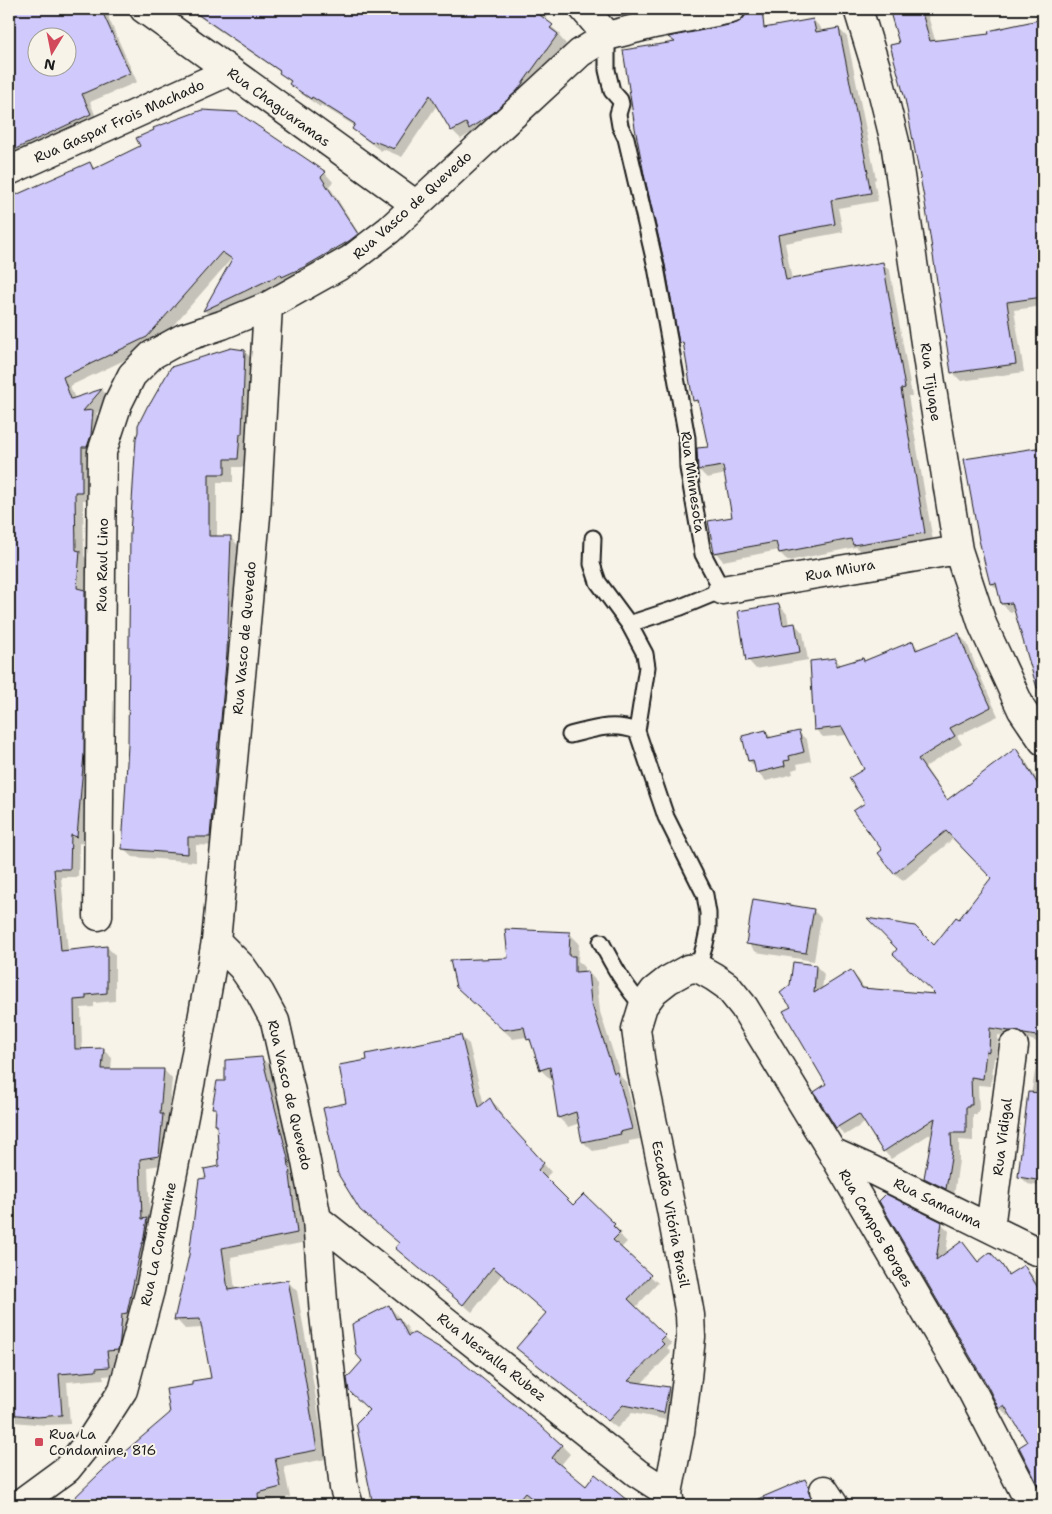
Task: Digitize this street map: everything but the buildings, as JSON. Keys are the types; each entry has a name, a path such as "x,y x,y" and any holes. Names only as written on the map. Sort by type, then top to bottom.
{"street":[{"name":"Rua Chaguaramas","path":"144,9 415,204"},
{"path":"584,9 607,36"},
{"name":"Rua Vasco de Quevedo","path":"340,1499 324,1315 318,1219 302,1141 275,1021 260,993 242,967 216,941 256,516 268,306 350,260 389,230 580,53 607,36 654,24 731,9"},
{"name":"Rua Tijuape","path":"858,9 878,74 895,142 958,550 983,626 1022,710 1043,741"},
{"name":"Rua Gaspar Frois Machado","path":"9,171 230,71"},
{"name":"Rua Raul Lino","path":"98,916 102,452 118,403 132,375 152,355 183,338 222,325 268,306"},
{"name":"Rua Miura","path":"722,590 958,550"},
{"name":"Rua La Condomine","path":"18,1505 67,1469 92,1438 123,1390 150,1290 216,941"},
{"name":"Escadão Vitória Brasil","path":"669,1499 687,1378 690,1315 672,1209 642,1072 636,1029 643,1006 654,991 668,980 688,969 698,968"},
{"name":"Rua Campos Borges","path":"698,968 727,986 744,1007 832,1152 973,1393 1031,1505"},
{"name":"Rua Vidigal","path":"990,1228 1014,1046"},
{"name":"Rua Samauma","path":"832,1152 1043,1253"},
{"name":"Rua Nesralla Rubez","path":"318,1219 669,1499"}],"lane":[{"name":"Rua Minnesota","path":"607,36 606,70 612,91 620,100 621,104 618,114 620,126 626,138 656,267 687,438 688,468 703,554 722,590"},
{"path":"593,538 592,564 598,582 629,624 645,654 647,666 637,731 666,817 705,895 708,930 698,968"},
{"path":"629,624 681,608 722,590"},
{"path":"570,735 605,727 624,726 637,731"},
{"path":"600,942 627,989 643,1006"}],"place":[{"name":"Rua La Condamine, 816","path":"39,1442"}]}
